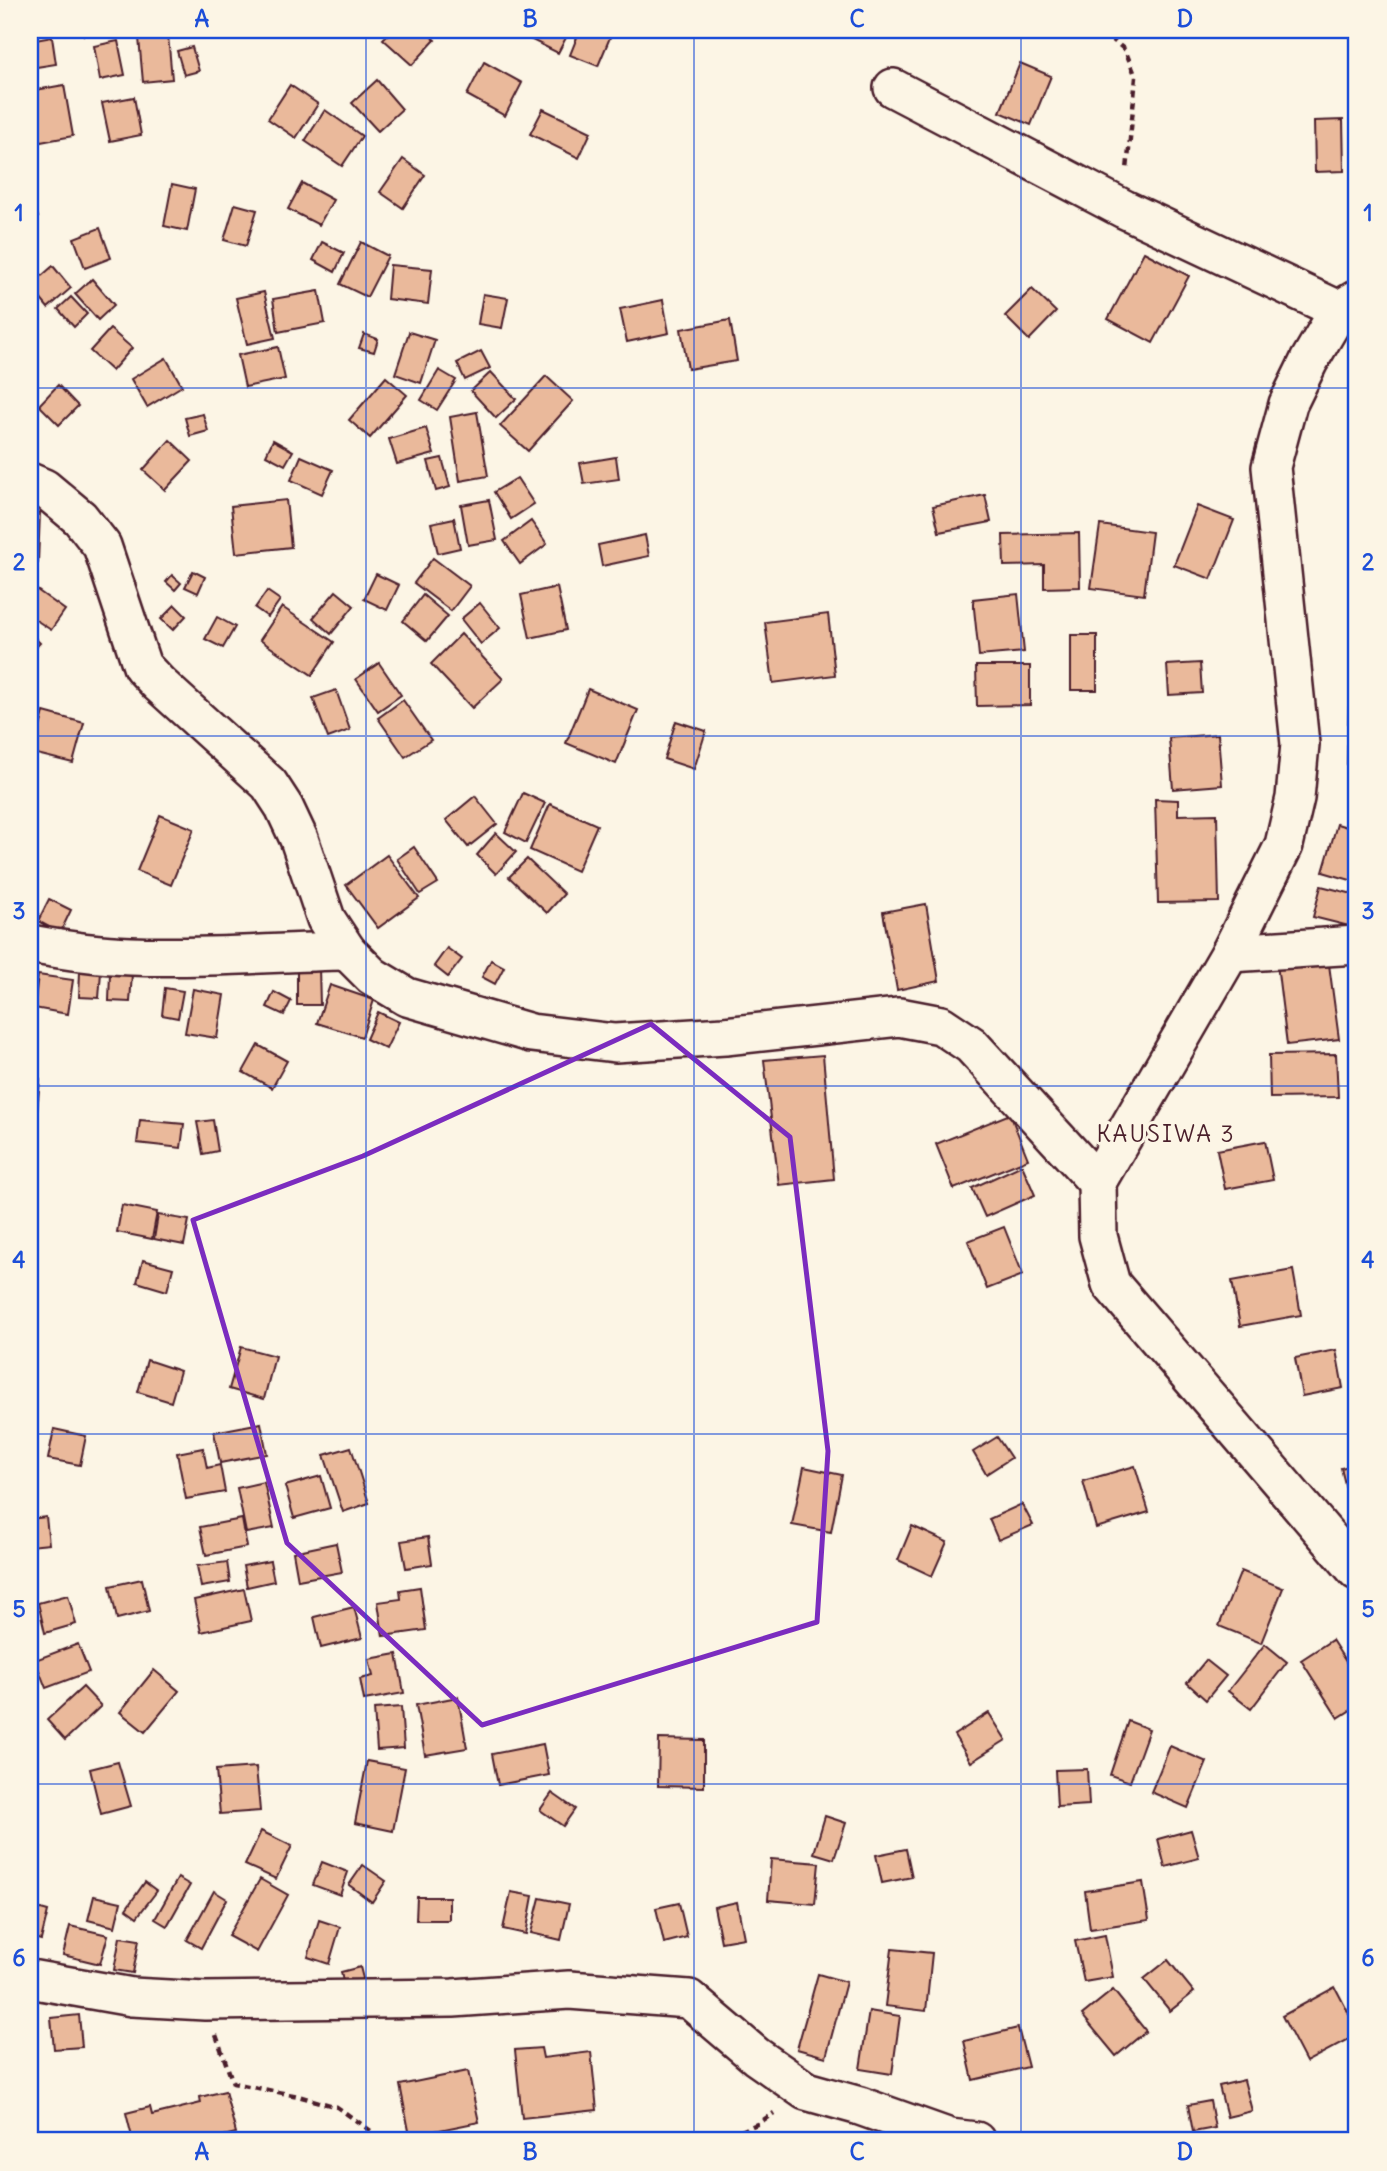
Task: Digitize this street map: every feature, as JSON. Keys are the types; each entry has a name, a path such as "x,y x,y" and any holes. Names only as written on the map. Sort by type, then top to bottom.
{"street":[{"path":"893,88 1124,209 1348,304 1309,360 1288,404 1271,467 1300,744 1296,798 1284,845 1230,953 1097,1182 1098,1236 1111,1284 1357,1570"},
{"path":"30,482 44,488 80,519 102,546 142,666 269,784 284,807 299,839 326,919 347,951 372,976 407,997 531,1033 615,1043 725,1036 899,1017 941,1025 971,1045 1097,1182"},
{"path":"30,944 77,952 130,956 189,957 347,951"},
{"path":"1230,953 1357,945"},
{"path":"30,1979 132,1997 205,2001 453,1998 569,1990 689,1999 756,2056 806,2091 860,2106 950,2138 976,2141"}],"path":[{"path":"1101,30 1125,50 1136,77 1129,149"},
{"path":"205,2001 233,2083 337,2107 385,2141"},
{"path":"719,2141 757,2124 806,2091"}],"highlighted area":[{"path":"651,1024 790,1137 828,1451 817,1622 482,1725 287,1543 193,1220 363,1156"}],"building":[{"path":"83,30 108,30 84,35"},
{"path":"392,30 424,30 435,40 412,65 383,39"},
{"path":"512,30 570,30 558,53"},
{"path":"580,30 599,30 611,35 598,66 570,55"},
{"path":"168,35 172,79 143,82 139,38"},
{"path":"52,37 56,64 30,68 30,41"},
{"path":"118,41 125,75 100,80 94,46"},
{"path":"192,47 199,71 184,75 177,51"},
{"path":"484,62 522,83 505,116 467,95"},
{"path":"1020,63 1051,76 1031,125 1000,112"},
{"path":"377,80 402,109 378,131 352,103"},
{"path":"64,85 73,136 30,144 30,91"},
{"path":"290,85 318,104 296,138 268,119"},
{"path":"134,97 141,135 110,141 102,103"},
{"path":"543,109 591,132 579,158 530,134"},
{"path":"325,110 362,136 342,166 305,141"},
{"path":"1343,120 1344,171 1315,172 1314,121"},
{"path":"403,159 425,175 403,208 380,192"},
{"path":"302,183 333,200 319,225 288,209"},
{"path":"172,184 195,189 187,231 164,226"},
{"path":"30,192 38,217 30,219"},
{"path":"235,204 257,210 246,246 224,240"},
{"path":"100,228 111,258 85,268 74,238"},
{"path":"322,242 344,253 335,272 313,260"},
{"path":"361,242 388,256 367,297 340,284"},
{"path":"1144,252 1189,276 1153,343 1108,319"},
{"path":"390,265 432,269 428,304 387,299"},
{"path":"53,266 71,288 48,308 30,286"},
{"path":"92,279 114,305 98,320 75,294"},
{"path":"1032,289 1056,312 1029,340 1005,316"},
{"path":"319,291 325,323 278,332 273,299"},
{"path":"264,292 275,338 247,344 236,298"},
{"path":"483,294 508,298 502,328 478,324"},
{"path":"71,297 87,314 74,327 58,309"},
{"path":"663,300 669,333 627,342 620,309"},
{"path":"730,320 737,361 688,369 681,329"},
{"path":"110,329 132,348 112,371 90,351"},
{"path":"409,332 435,340 421,383 395,374"},
{"path":"364,334 378,339 374,352 359,348"},
{"path":"278,347 285,379 245,387 238,355"},
{"path":"481,351 490,368 465,380 457,363"},
{"path":"166,358 182,386 147,407 131,379"},
{"path":"439,370 456,380 437,410 421,400"},
{"path":"491,372 516,399 496,418 471,391"},
{"path":"546,376 573,401 528,451 500,426"},
{"path":"386,377 407,395 370,438 349,420"},
{"path":"58,385 78,406 59,425 39,405"},
{"path":"477,412 488,476 460,481 450,417"},
{"path":"203,414 208,431 190,436 185,418"},
{"path":"426,428 434,454 397,464 389,439"},
{"path":"170,440 192,461 165,490 143,470"},
{"path":"273,440 293,451 285,465 266,455"},
{"path":"301,456 333,470 322,494 291,480"},
{"path":"616,457 619,479 584,484 580,463"},
{"path":"442,458 450,487 436,491 428,461"},
{"path":"517,478 534,504 511,519 494,492"},
{"path":"985,495 991,522 939,532 933,506"},
{"path":"286,500 291,547 236,553 231,506"},
{"path":"489,500 497,540 468,545 461,505"},
{"path":"1197,506 1234,520 1211,579 1174,565"},
{"path":"30,512 40,513 38,563 30,563"},
{"path":"454,518 460,548 438,553 431,523"},
{"path":"531,521 547,544 520,564 504,541"},
{"path":"1100,525 1152,532 1144,595 1091,588"},
{"path":"1079,533 1080,587 1044,588 1044,565 1004,566 1003,535"},
{"path":"645,535 649,556 602,566 598,545"},
{"path":"433,558 470,586 451,611 414,583"},
{"path":"193,571 205,577 198,593 185,587"},
{"path":"376,574 399,585 387,610 364,599"},
{"path":"172,575 181,583 175,590 166,582"},
{"path":"30,585 65,610 51,630 30,616"},
{"path":"557,587 566,630 530,638 521,595"},
{"path":"267,591 280,600 268,617 255,608"},
{"path":"336,591 354,606 331,634 313,618"},
{"path":"1018,594 1024,652 979,656 973,599"},
{"path":"423,595 448,616 427,641 403,621"},
{"path":"480,603 500,628 481,644 461,619"},
{"path":"175,605 186,616 173,630 161,619"},
{"path":"282,607 334,642 312,675 260,640"},
{"path":"828,614 835,675 773,683 765,622"},
{"path":"217,617 235,627 223,648 205,639"},
{"path":"30,633 40,643 30,653"},
{"path":"461,634 503,679 472,708 431,664"},
{"path":"1071,635 1097,635 1097,690 1071,690"},
{"path":"379,663 401,695 378,711 356,679"},
{"path":"1200,663 1202,693 1169,695 1167,665"},
{"path":"976,666 1030,666 1030,705 977,706"},
{"path":"588,689 638,710 616,764 566,743"},
{"path":"336,690 350,730 328,738 313,698"},
{"path":"403,700 431,740 405,757 378,718"},
{"path":"1349,704 1357,704 1357,766 1347,766"},
{"path":"44,712 84,723 73,763 33,753"},
{"path":"676,721 706,731 694,769 664,759"},
{"path":"1218,734 1222,785 1173,789 1169,738"},
{"path":"523,793 545,803 526,843 505,832"},
{"path":"475,796 497,824 468,847 446,820"},
{"path":"1155,799 1178,800 1178,815 1217,814 1219,902 1158,903"},
{"path":"550,804 597,825 577,871 530,850"},
{"path":"160,815 194,829 171,885 137,871"},
{"path":"1337,824 1357,830 1357,882 1323,872"},
{"path":"496,833 516,852 496,874 477,855"},
{"path":"414,847 438,883 420,894 397,859"},
{"path":"387,855 419,898 378,928 346,885"},
{"path":"527,859 564,894 547,913 509,877"},
{"path":"1321,886 1357,895 1353,927 1313,917"},
{"path":"49,899 71,910 60,933 38,921"},
{"path":"926,904 939,981 897,990 883,912"},
{"path":"447,948 462,959 448,977 434,966"},
{"path":"1328,957 1339,1039 1287,1045 1277,964"},
{"path":"491,960 504,967 495,984 482,977"},
{"path":"297,967 319,967 320,1005 297,1005"},
{"path":"80,971 101,972 99,998 79,997"},
{"path":"110,973 132,974 130,1002 109,1001"},
{"path":"38,975 73,980 68,1014 34,1008"},
{"path":"330,985 374,1000 362,1037 317,1023"},
{"path":"165,988 183,991 178,1018 162,1015"},
{"path":"193,989 224,995 217,1038 185,1033"},
{"path":"274,992 291,1001 284,1015 267,1007"},
{"path":"378,1012 399,1022 386,1049 366,1039"},
{"path":"258,1045 287,1061 272,1088 243,1072"},
{"path":"1336,1054 1338,1097 1270,1098 1269,1055"},
{"path":"823,1055 834,1179 779,1185 764,1060"},
{"path":"30,1078 40,1079 36,1122 30,1121"},
{"path":"1010,1114 1028,1159 954,1189 936,1144"},
{"path":"140,1120 184,1124 181,1148 137,1143"},
{"path":"213,1120 218,1151 203,1154 197,1122"},
{"path":"1265,1141 1273,1180 1225,1189 1217,1150"},
{"path":"1022,1165 1035,1195 985,1217 972,1188"},
{"path":"122,1205 157,1212 152,1239 117,1232"},
{"path":"158,1215 189,1220 184,1245 154,1239"},
{"path":"1004,1227 1023,1275 987,1289 968,1241"},
{"path":"143,1260 173,1268 167,1291 137,1282"},
{"path":"1293,1270 1301,1315 1240,1326 1232,1281"},
{"path":"241,1347 275,1356 264,1399 229,1389"},
{"path":"1336,1350 1343,1388 1302,1396 1295,1358"},
{"path":"147,1360 180,1371 171,1402 138,1392"},
{"path":"261,1423 267,1454 220,1463 214,1432"},
{"path":"54,1429 86,1436 80,1465 48,1459"},
{"path":"997,1437 1011,1458 986,1474 973,1452"},
{"path":"351,1447 369,1503 343,1512 324,1455"},
{"path":"203,1448 207,1468 220,1465 225,1492 186,1499 177,1453"},
{"path":"1357,1464 1357,1504 1350,1505 1341,1468"},
{"path":"1135,1466 1149,1512 1096,1528 1083,1481"},
{"path":"804,1467 842,1475 831,1532 792,1525"},
{"path":"321,1476 330,1508 294,1518 285,1486"},
{"path":"264,1482 274,1528 246,1533 237,1488"},
{"path":"1022,1504 1033,1525 998,1540 989,1519"},
{"path":"46,1517 49,1544 30,1546 30,1519"},
{"path":"242,1519 247,1547 206,1555 200,1527"},
{"path":"912,1526 947,1542 932,1576 898,1560"},
{"path":"428,1537 432,1564 406,1568 401,1541"},
{"path":"336,1543 342,1572 298,1580 293,1552"},
{"path":"270,1561 274,1581 247,1587 243,1566"},
{"path":"227,1562 230,1582 201,1587 197,1566"},
{"path":"1241,1571 1283,1588 1261,1643 1219,1626"},
{"path":"142,1579 149,1611 117,1619 110,1586"},
{"path":"420,1587 426,1630 383,1636 378,1602 401,1599 400,1590"},
{"path":"244,1589 251,1621 201,1632 194,1600"},
{"path":"68,1595 76,1624 45,1633 38,1603"},
{"path":"354,1607 362,1638 321,1648 314,1617"},
{"path":"1332,1640 1357,1679 1357,1706 1338,1718 1301,1660"},
{"path":"78,1644 89,1672 46,1688 35,1660"},
{"path":"1265,1644 1287,1662 1251,1709 1228,1691"},
{"path":"397,1654 404,1693 364,1700 360,1679 373,1676 369,1659"},
{"path":"1206,1660 1226,1676 1206,1700 1187,1683"},
{"path":"154,1670 179,1691 145,1732 120,1712"},
{"path":"83,1687 101,1706 65,1740 47,1720"},
{"path":"458,1697 467,1748 425,1755 416,1705"},
{"path":"401,1707 404,1748 377,1750 374,1709"},
{"path":"989,1713 1006,1740 971,1762 954,1735"},
{"path":"1128,1721 1149,1729 1130,1782 1110,1775"},
{"path":"659,1739 704,1740 704,1787 658,1786"},
{"path":"543,1744 549,1775 498,1785 492,1754"},
{"path":"1170,1746 1207,1762 1188,1808 1151,1792"},
{"path":"367,1761 405,1768 393,1831 355,1823"},
{"path":"118,1762 131,1806 101,1814 90,1769"},
{"path":"256,1767 260,1811 220,1814 216,1770"},
{"path":"1087,1769 1089,1805 1057,1807 1055,1770"},
{"path":"552,1793 575,1809 563,1826 540,1810"},
{"path":"825,1816 846,1823 834,1859 814,1853"},
{"path":"1191,1830 1199,1858 1165,1867 1158,1839"},
{"path":"261,1831 292,1846 276,1879 245,1865"},
{"path":"906,1849 912,1877 882,1883 876,1855"},
{"path":"771,1859 819,1863 815,1904 768,1900"},
{"path":"322,1862 348,1872 340,1895 313,1885"},
{"path":"363,1865 386,1881 372,1902 349,1885"},
{"path":"178,1878 190,1885 167,1926 155,1919"},
{"path":"260,1879 288,1895 257,1952 228,1936"},
{"path":"145,1882 157,1891 137,1917 126,1909"},
{"path":"1143,1882 1149,1920 1090,1929 1085,1891"},
{"path":"214,1891 227,1899 201,1948 187,1940"},
{"path":"511,1892 533,1896 526,1934 503,1929"},
{"path":"94,1896 121,1902 115,1927 88,1920"},
{"path":"417,1897 449,1897 449,1920 416,1920"},
{"path":"540,1898 569,1904 561,1940 531,1933"},
{"path":"737,1902 744,1938 721,1942 714,1907"},
{"path":"679,1903 687,1937 664,1943 656,1908"},
{"path":"30,1906 48,1911 41,1940 30,1937"},
{"path":"319,1920 340,1927 329,1964 308,1957"},
{"path":"70,1926 108,1935 100,1964 63,1955"},
{"path":"1105,1935 1113,1977 1084,1982 1075,1941"},
{"path":"120,1937 139,1940 133,1973 114,1970"},
{"path":"892,1949 932,1953 926,2011 885,2006"},
{"path":"1168,1960 1194,1992 1170,2011 1144,1979"},
{"path":"360,1967 365,1986 345,1991 341,1972"},
{"path":"818,1974 846,1982 826,2057 797,2049"},
{"path":"1335,1987 1357,2029 1357,2035 1306,2062 1282,2016"},
{"path":"1113,1990 1146,2031 1116,2056 1082,2015"},
{"path":"869,2011 900,2016 892,2074 860,2069"},
{"path":"79,2015 82,2047 54,2049 51,2018"},
{"path":"1018,2028 1028,2067 973,2080 964,2041"},
{"path":"541,2048 543,2058 591,2052 597,2110 522,2118 515,2050"},
{"path":"468,2071 479,2122 410,2136 400,2085"},
{"path":"1244,2080 1252,2111 1227,2117 1219,2086"},
{"path":"225,2091 236,2133 202,2141 133,2141 126,2113 150,2107 152,2115 201,2103 200,2097"},
{"path":"1210,2101 1215,2128 1193,2132 1188,2105"}],"district":[{"name":"KAUSIWA 3","path":"1166,1134"}]}
